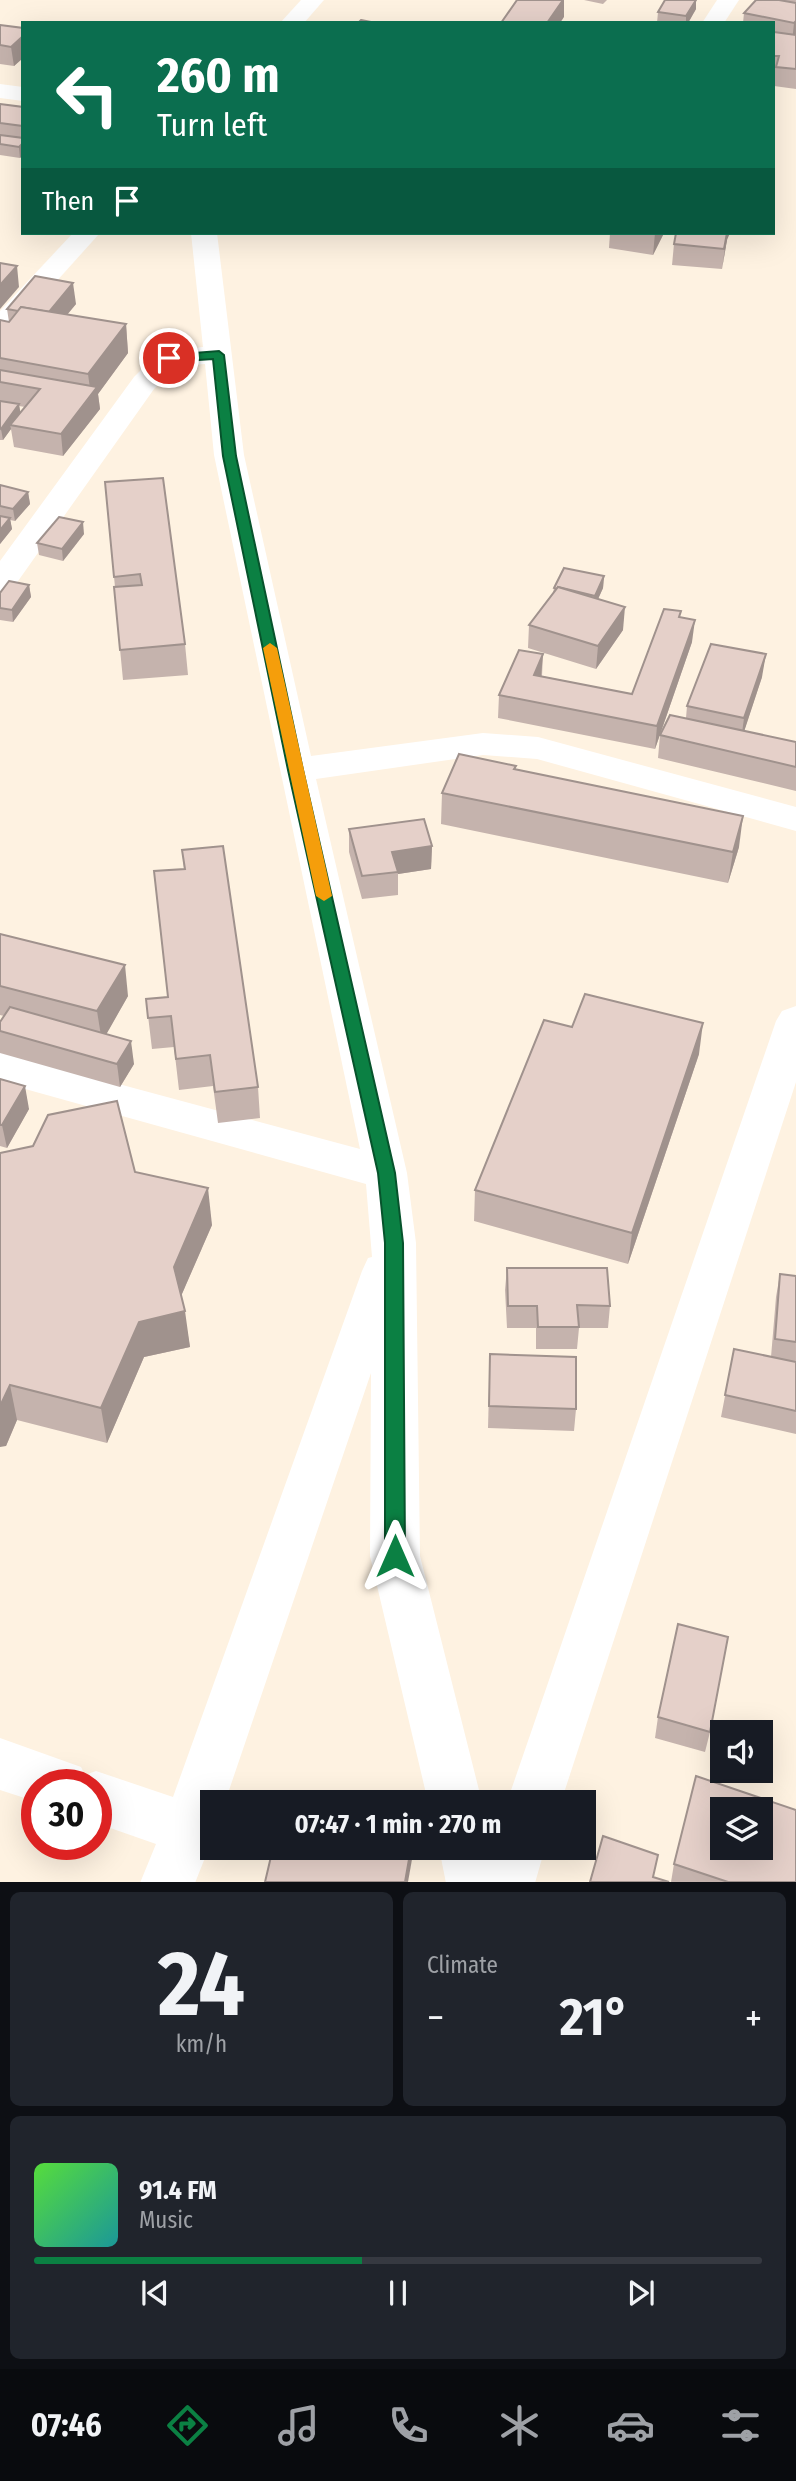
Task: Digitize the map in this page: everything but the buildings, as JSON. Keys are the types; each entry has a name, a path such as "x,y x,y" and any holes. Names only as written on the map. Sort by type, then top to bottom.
{"street":[{"path":"293,21 313,0"},
{"path":"714,21 728,0"},
{"path":"0,327 85,235"},
{"path":"204,235 229,456 386,1173 394,1243 395,1556 451,1790"},
{"path":"0,584 144,383 169,358 219,355"},
{"path":"296,770 483,744 538,748 796,818"},
{"path":"538,1790 796,1021"},
{"path":"0,1067 386,1173"},
{"path":"167,1882 190,1829 394,1243"},
{"path":"0,1763 21,1770"},
{"path":"112,1802 190,1829"},
{"path":"469,1860 474,1882"},
{"path":"507,1882 514,1860"}],"slow traffic":[{"path":"270,648 324,896"}],"route":[{"path":"169,358 219,355 229,456 386,1173 394,1243 395,1556"}]}
